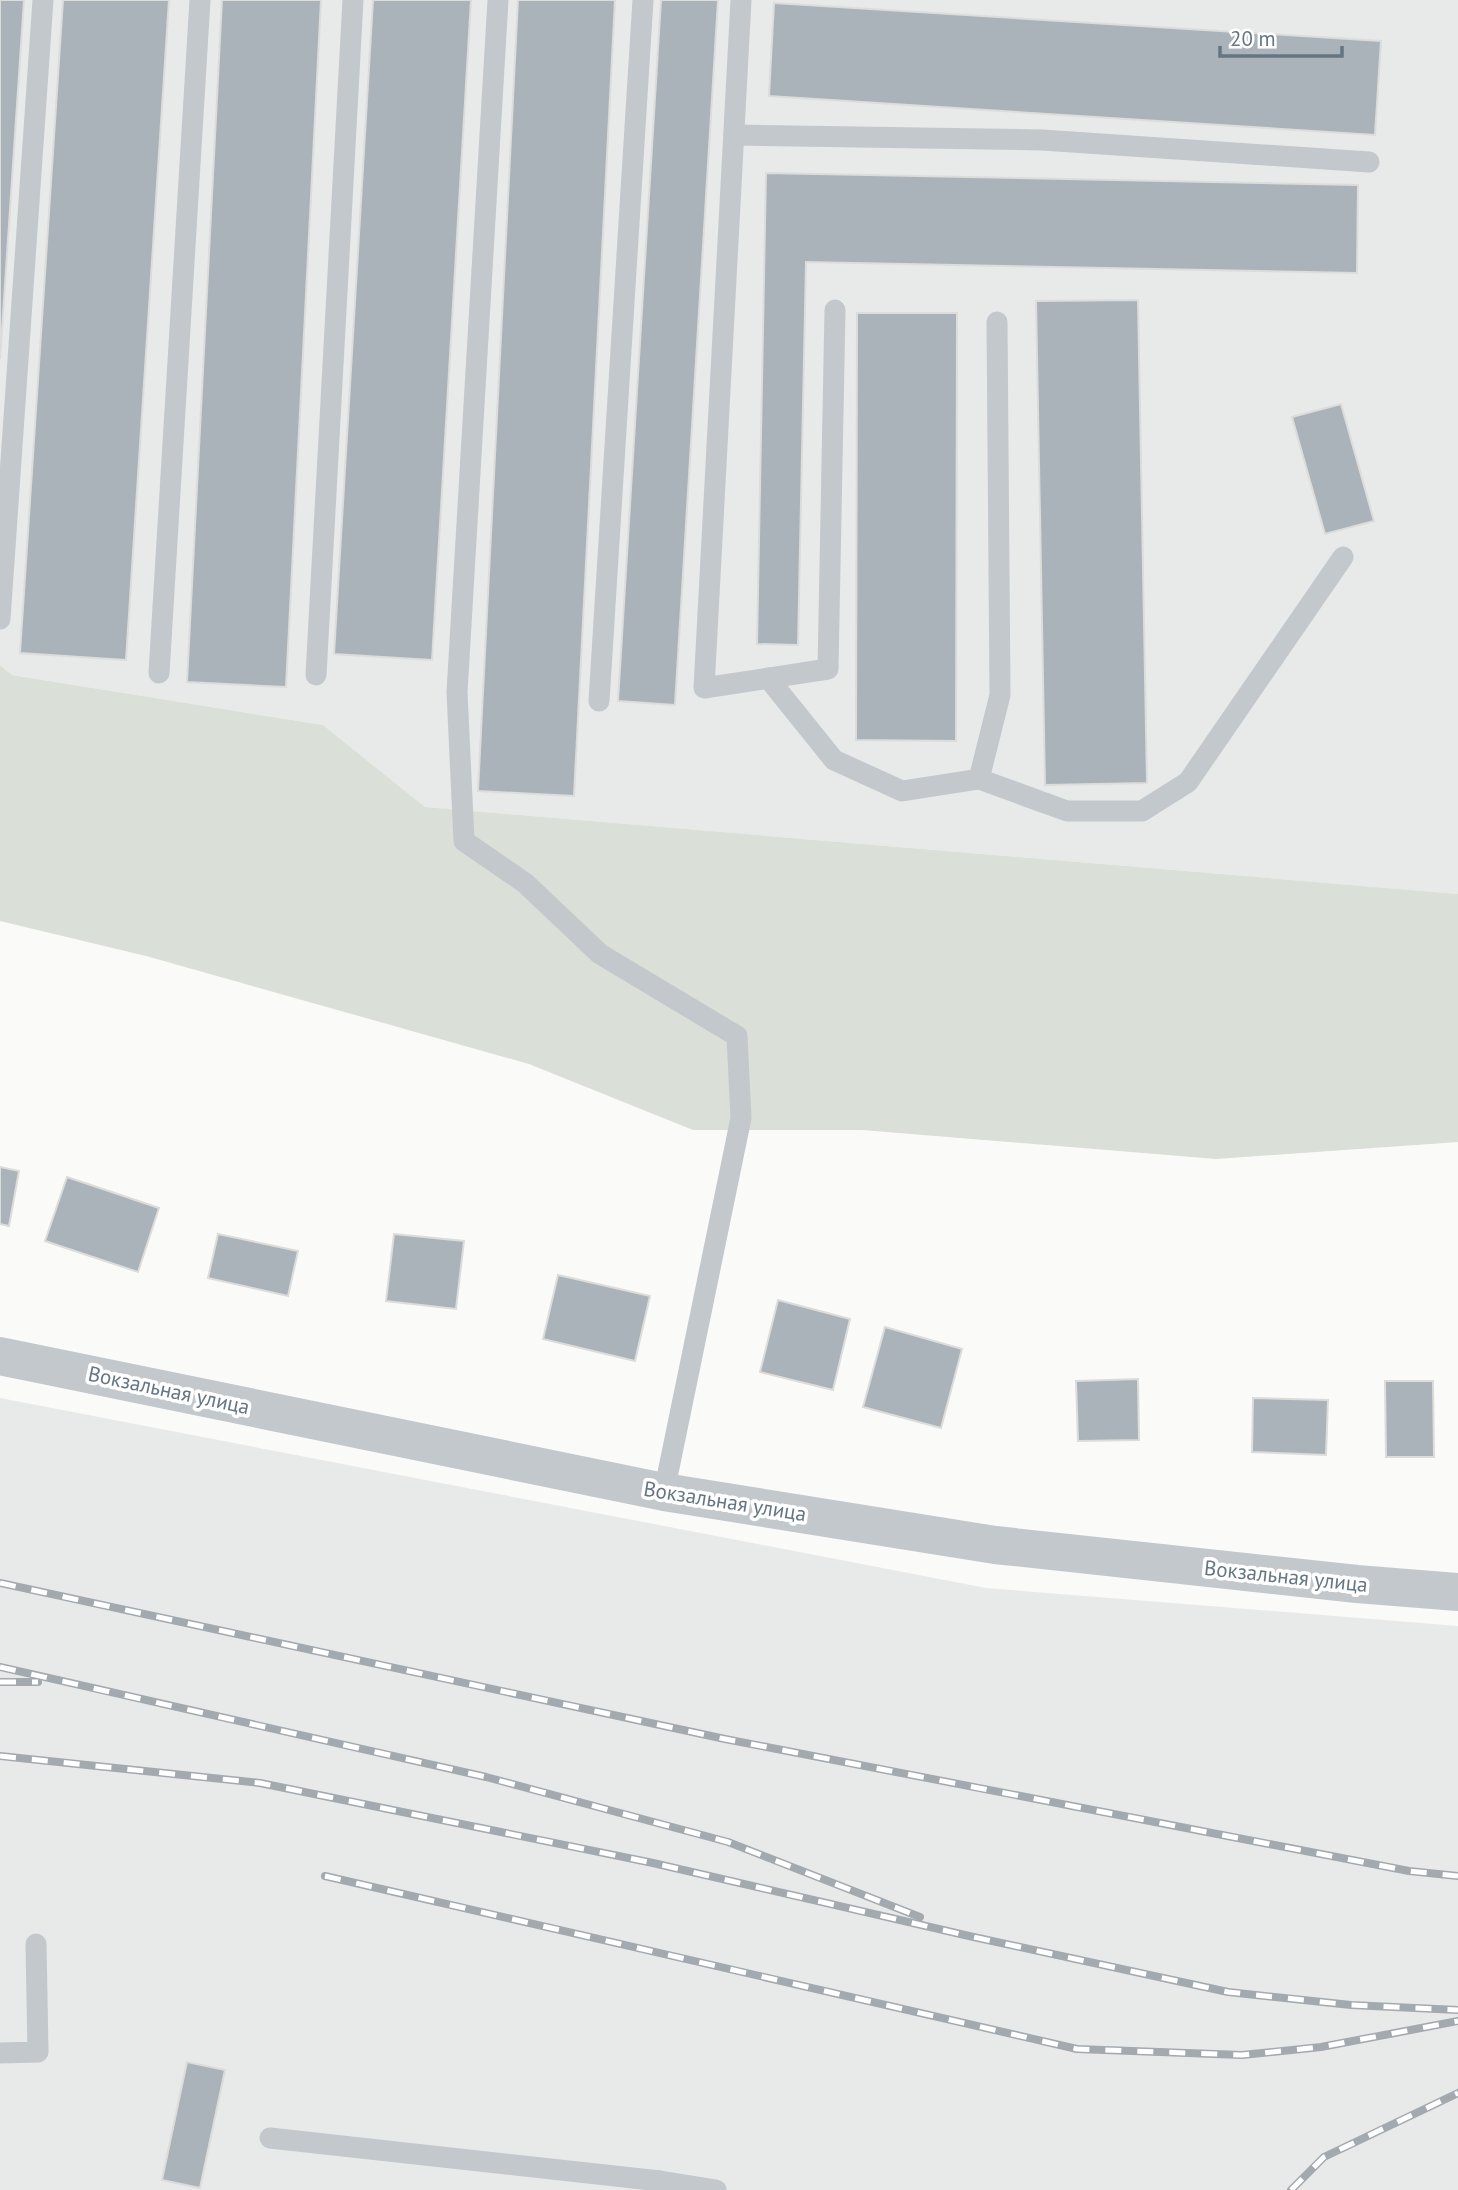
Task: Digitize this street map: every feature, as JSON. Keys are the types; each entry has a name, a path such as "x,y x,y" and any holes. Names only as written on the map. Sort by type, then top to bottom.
{"street":[{"name":"Вокзальная улица","path":"0,1356 664,1492 995,1545 1357,1584 1458,1592"}],"lane":[{"path":"0,619 43,0"},
{"path":"159,673 200,0"},
{"path":"316,675 353,0"},
{"path":"498,0 457,692 464,841 525,883 600,954 737,1036 741,1118 664,1492"},
{"path":"599,701 643,0"},
{"path":"741,0 704,688 828,669 835,310"},
{"path":"734,135 1042,140 1369,162"},
{"path":"979,779 1000,695 997,322"},
{"path":"768,678 834,760 902,791 979,779 1067,811 1142,811 1188,782 1343,557"},
{"path":"0,2053 38,2052 36,1944"},
{"path":"270,2138 716,2190"}],"shaded area":[{"path":"0,0 1458,0 1458,894 425,807 323,725 12,675 0,665"},
{"path":"0,665 12,675 323,725 425,807 1458,894 1458,1142 1216,1159 862,1130 693,1130 529,1064 146,956 0,921"},
{"path":"0,1398 986,1588 1458,1626 1458,2190 0,2190"}],"building":[{"path":"0,0 24,0 0,359"},
{"path":"63,0 169,0 126,660 20,653"},
{"path":"222,0 321,0 286,687 187,682"},
{"path":"373,0 471,0 432,660 334,654"},
{"path":"518,0 615,0 574,796 478,791"},
{"path":"661,0 718,0 675,705 618,701"},
{"path":"774,3 1381,41 1375,135 769,96"},
{"path":"766,173 1358,185 1357,273 806,262 798,645 757,644"},
{"path":"1138,300 1147,783 1045,785 1036,301"},
{"path":"857,313 957,313 956,741 856,740"},
{"path":"1341,404 1374,521 1325,534 1292,417"},
{"path":"0,1167 19,1171 9,1226 0,1224"},
{"path":"67,1177 159,1208 138,1272 45,1241"},
{"path":"218,1234 298,1251 288,1296 208,1278"},
{"path":"394,1234 464,1241 456,1309 386,1301"},
{"path":"558,1275 650,1296 635,1361 543,1339"},
{"path":"778,1300 850,1319 833,1390 760,1372"},
{"path":"885,1327 962,1349 941,1428 863,1407"},
{"path":"1138,1379 1139,1440 1078,1441 1076,1381"},
{"path":"1385,1381 1433,1381 1434,1457 1386,1457"},
{"path":"1253,1398 1328,1400 1326,1455 1252,1452"},
{"path":"187,2062 225,2070 200,2188 162,2180"}],"railway":[{"path":"0,1583 725,1739 1409,1871 1458,1876"},
{"path":"0,1667 486,1777 728,1842 920,1917"},
{"path":"0,1682 38,1682"},
{"path":"0,1756 260,1783 653,1863 1228,1992 1351,2005 1458,2010"},
{"path":"325,1876 1077,2049 1242,2055 1321,2047 1458,2021"},
{"path":"1291,2190 1324,2157 1458,2093"}]}
